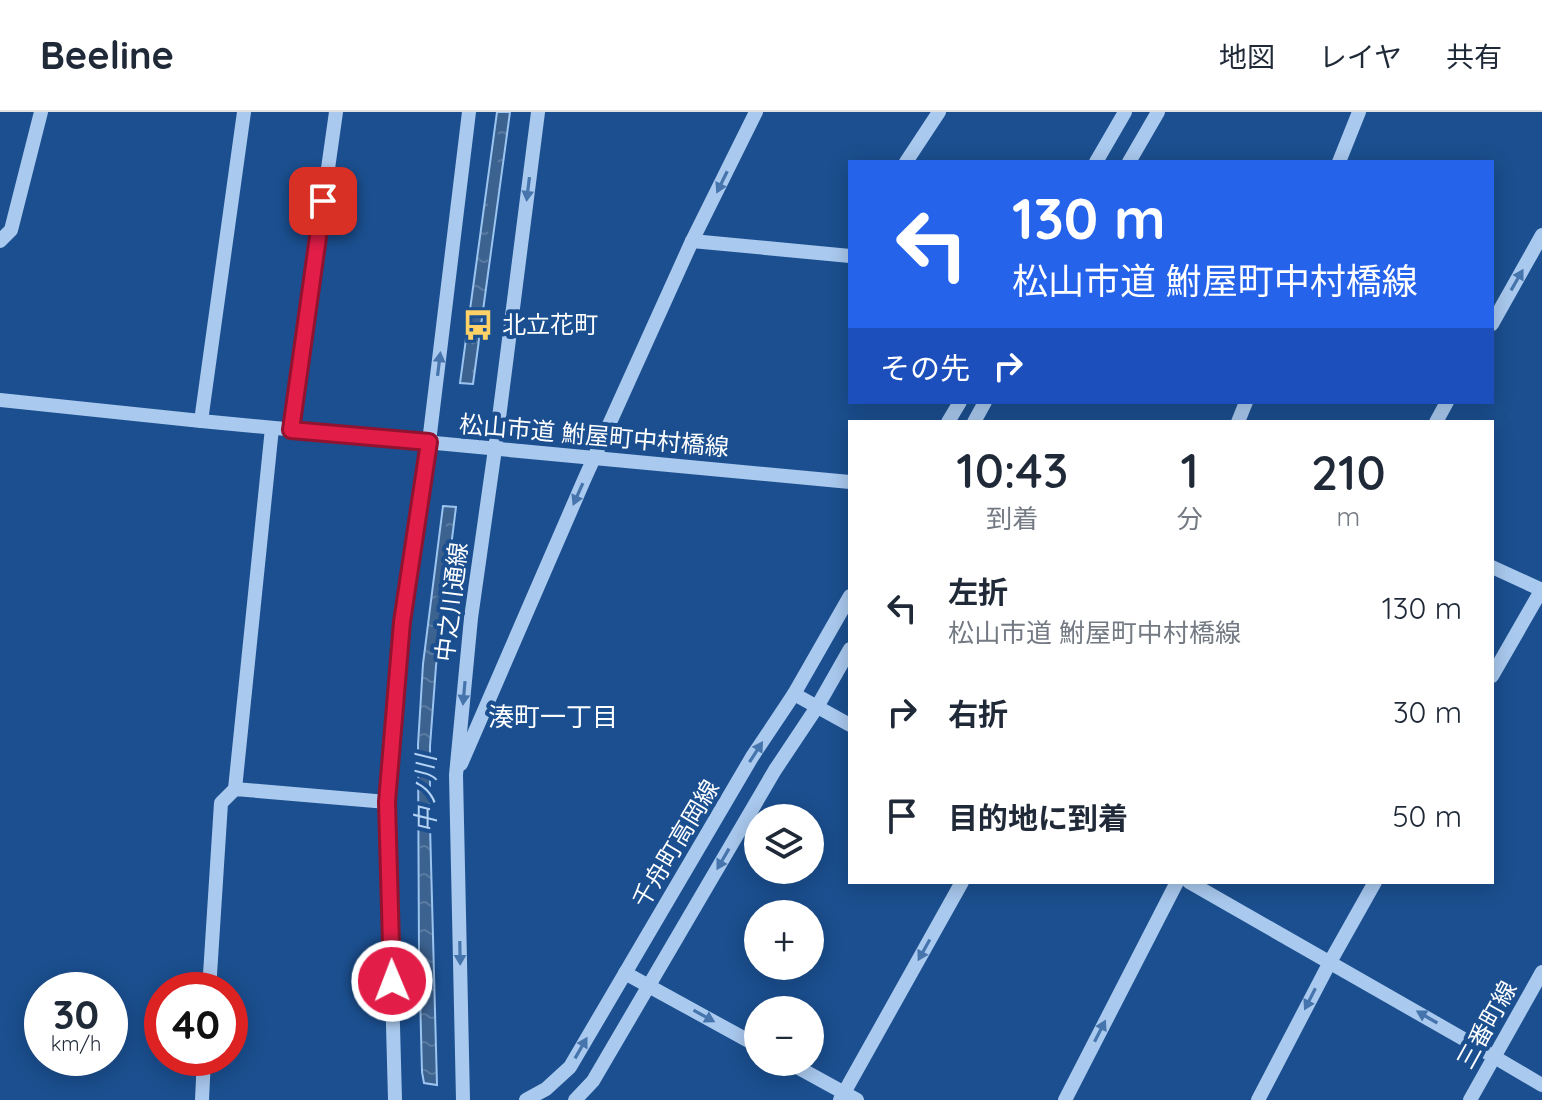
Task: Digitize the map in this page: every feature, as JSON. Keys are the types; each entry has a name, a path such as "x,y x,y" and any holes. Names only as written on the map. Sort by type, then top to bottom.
{"street":[{"path":"0,241 11,230 41,112"},
{"path":"201,421 244,112"},
{"path":"291,430 336,112"},
{"name":"中之川通線","path":"395,1100 387,802 402,622 429,442 469,112"},
{"name":"中之川通線","path":"463,1100 456,775 471,618 538,112"},
{"path":"456,775 692,241 756,112"},
{"path":"907,160 939,112"},
{"path":"1097,160 1125,112"},
{"path":"1130,160 1158,112"},
{"path":"1340,160 1359,112"},
{"path":"1494,320 1542,235"},
{"path":"692,241 848,253"},
{"name":"松山市道 鮒屋町中村橋線","path":"0,400 848,482"},
{"path":"210,972 221,803 235,789 272,428"},
{"path":"1494,568 1542,589 1494,673"},
{"name":"千舟町高岡線","path":"526,1100 546,1089 570,1067 848,600"},
{"name":"千舟町高岡線","path":"575,1100 593,1081 775,770 817,707 848,653"},
{"path":"794,694 848,724"},
{"path":"235,789 387,802"},
{"path":"811,1076 847,1098 961,884"},
{"path":"1065,1100 1176,884"},
{"path":"1193,884 1542,1085"},
{"path":"1258,1100 1374,884"},
{"name":"三番町線","path":"1470,1100 1542,972"},
{"path":"625,973 744,1038"},
{"path":"202,1100 203,1076"}],"water":[{"path":"497,112 510,112 473,384 460,383"},
{"name":"中ノ川","path":"443,506 456,507 436,666 430,746 437,1085 424,1083 422,1072 418,745 423,664"}],"place":[{"name":"北立花町","path":"478,325"}],"district":[{"name":"湊町一丁目","path":"553,717"}],"route":[{"path":"323,201 291,430 429,442 402,622 387,802 392,981"}]}
